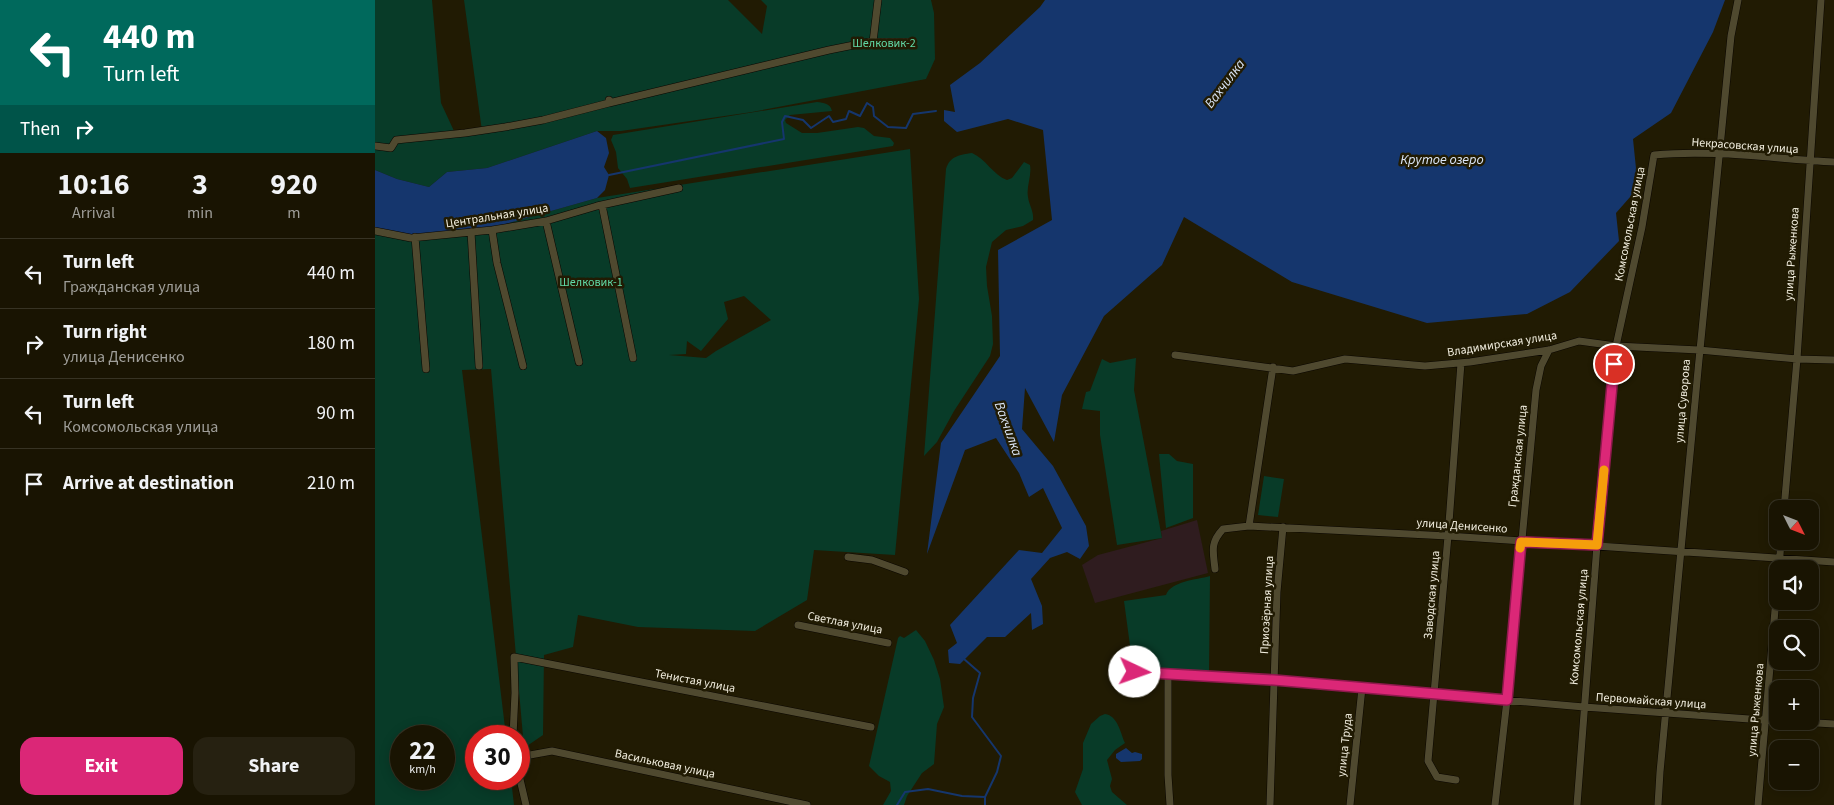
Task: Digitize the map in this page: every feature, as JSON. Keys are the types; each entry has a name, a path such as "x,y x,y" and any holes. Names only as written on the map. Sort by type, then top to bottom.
{"street":[{"path":"873,42 878,0"},
{"name":"улица Суворова","path":"1658,805 1699,350 1731,36 1738,0"},
{"name":"улица Рыженкова","path":"1785,500 1797,359 1821,0"},
{"path":"375,146 391,148 396,140 465,134 543,120 609,101 820,52 873,42 908,42"},
{"name":"Некрасовская улица","path":"1654,155 1672,153 1719,154 1834,162"},
{"name":"Комсомольская улица","path":"1577,805 1597,545 1616,346 1642,227 1654,155"},
{"name":"Центральная улица","path":"375,231 415,237 492,230 546,221 602,205 679,188"},
{"path":"602,205 633,358"},
{"path":"546,221 579,362"},
{"path":"492,230 497,263 523,366"},
{"path":"471,232 479,366"},
{"path":"415,237 426,369"},
{"name":"Владимирская улица","path":"1175,354 1293,371 1345,359 1425,366 1461,363 1549,350 1579,341 1616,346 1834,360"},
{"name":"Гражданская улица","path":"1495,805 1507,700 1536,390 1541,366 1549,350"},
{"name":"Заводская улица","path":"1456,780 1437,777 1427,761 1448,536 1461,363"},
{"path":"1249,526 1273,367"},
{"name":"улица Денисенко","path":"1215,569 1214,538 1223,529 1249,526 1597,545 1834,562"},
{"name":"Приозёрная улица","path":"1270,805 1277,592 1283,527"},
{"path":"1780,550 1780,560"},
{"path":"847,558 872,560 905,572"},
{"name":"улица Рыженкова","path":"1758,805 1775,610"},
{"name":"Светлая улица","path":"797,625 888,643"},
{"name":"Тенистая улица","path":"514,725 514,657 871,728"},
{"name":"Первомайская улица","path":"1135,672 1274,680 1434,695 1769,720"},
{"path":"1168,674 1167,775 1170,805"},
{"name":"улица Труда","path":"1350,805 1362,688"},
{"path":"1819,723 1834,724"},
{"name":"Васильковая улица","path":"530,755 552,751 807,805"},
{"path":"523,790 526,805"}],"shaded area":[{"path":"1197,520 1208,573 1095,603 1082,565 1098,555 1162,538 1161,531"}],"green space":[{"name":"Шелковик-2","path":"375,0 432,0 441,103 454,131 482,131 464,0 728,0 762,34 767,6 761,0 931,0 934,13 935,59 926,79 752,112 621,131 597,131 487,168 447,172 429,187 397,179 375,170"},
{"path":"817,102 828,105 832,111 790,115 785,120 786,123 802,133 864,128 874,136 890,138 894,143 893,146 630,188 627,179 618,168 616,152 611,140 613,135"},
{"name":"Шелковик-1","path":"910,149 919,299 895,555 814,550 807,600 755,631 638,627 578,615 573,647 544,655 543,735 530,744 530,725 522,725 491,369 462,370 505,725 465,725 465,790 512,790 514,805 375,805 375,229 488,229 597,198","holes":["744,296 771,320 706,358 669,355 686,354 687,341 701,351 728,319 724,302"]},
{"path":"972,153 998,175 1007,180 1012,178 1024,162 1030,165 1028,193 1033,220 1023,226 1006,230 992,242 986,267 992,316 993,344 990,356 954,411 937,442 924,456 946,169 953,159"},
{"path":"1136,358 1134,390 1162,538 1117,545 1100,435 1100,411 1082,409 1086,392 1090,391 1102,359 1110,363"},
{"path":"1159,454 1169,454 1177,461 1193,464 1193,518 1166,528"},
{"path":"1264,476 1284,479 1278,517 1258,515"},
{"path":"1210,576 1209,672 1171,672 1133,668 1124,601 1166,595 1169,590 1178,584"},
{"path":"916,630 925,641 934,660 940,679 944,707 937,724 934,764 922,773 907,796 904,805 883,805 891,791 890,782 879,776 869,766 898,638 900,636 904,638"},
{"path":"1105,714 1116,721 1125,743 1115,750 1107,760 1112,779 1110,786 1112,792 1127,805 1082,805 1075,792 1083,769 1083,743 1091,724"}],"water":[{"name":"Крутое озеро","path":"1045,0 1725,0 1713,32 1671,113 1633,139 1638,188 1616,213 1619,241 1570,292 1527,314 1427,323 1292,282 1184,217 1162,265 1104,316 1062,395 1054,442 1025,388 1022,429 1053,466 1086,526 1089,546 1080,559 1067,552 1050,558 1031,579 1042,606 1043,624 1032,630 1031,613 1005,637 987,637 960,664 949,663 948,650 957,643 950,625 1019,550 1042,553 1062,528 1043,488 1029,497 1019,473 996,438 965,450 927,554 941,443 1000,356 998,250 1052,220 1043,130 1008,119 957,132 944,121 944,110 955,112 950,85 980,63 1040,7"},
{"path":"597,131 606,138 609,153 604,167 609,175 605,190 597,198 488,229 410,235 375,229 375,170 397,179 429,187 447,172 487,168"},
{"path":"1126,748 1132,753 1142,754 1142,759 1140,761 1121,762 1116,758 1116,754"}],"waterway":[{"path":"609,175 784,139 782,122 785,116 803,120 811,128 829,116 833,122 846,119 849,111 860,116 867,103 873,107 874,116 888,127 906,128 913,114 936,111"},
{"name":"Вахчилка","path":"964,659 980,673 973,698 972,717 1001,756 997,772 985,797 985,805"},
{"path":"897,805 905,792 928,789 962,796 985,797"}],"slow traffic":[{"path":"1520,548 1521,542 1597,545 1604,470"}],"route":[{"path":"1135,672 1274,680 1507,700 1521,542 1597,545 1614,364"}]}
